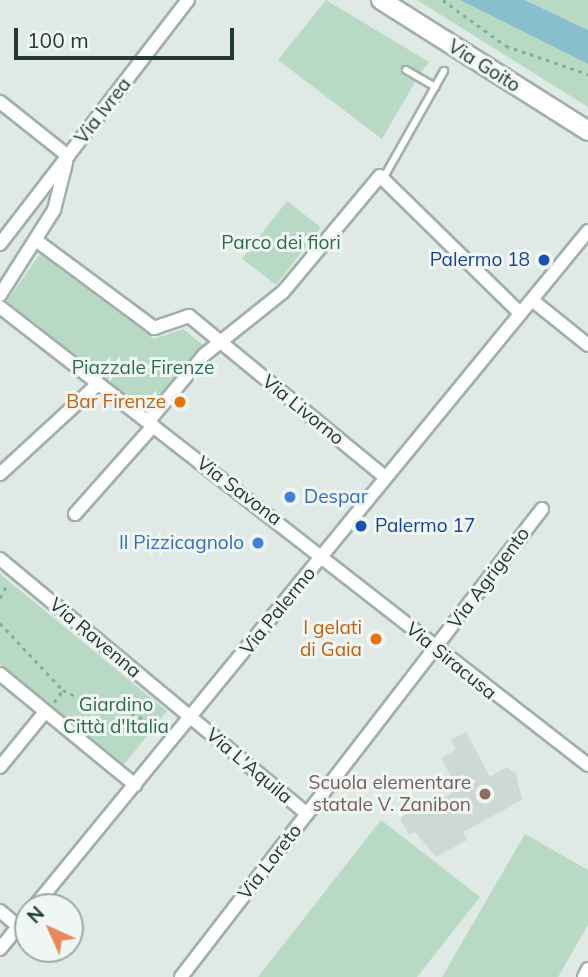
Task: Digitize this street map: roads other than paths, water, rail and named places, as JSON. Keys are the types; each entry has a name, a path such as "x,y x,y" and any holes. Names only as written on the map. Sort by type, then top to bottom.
{"main road":[{"name":"Via Goito","path":"381,0 588,131"}],"street":[{"name":"Via Ivrea","path":"0,244 188,0"},
{"name":"Via Ivrea","path":"0,102 68,156"},
{"name":"Via Ivrea","path":"0,295 37,241 54,210 68,156"},
{"path":"75,514 220,343 283,292 378,180 520,313"},
{"name":"Via Palermo","path":"46,893 588,231"},
{"path":"37,241 154,328 189,316 220,343"},
{"path":"532,300 588,345"},
{"name":"Via Savona","path":"0,306 324,555"},
{"name":"Via Livorno","path":"220,343 386,477"},
{"path":"0,474 99,384"},
{"name":"Via Agrigento","path":"436,648 542,509"},
{"name":"Via Siracusa","path":"324,555 436,648 586,761"},
{"name":"Via Ravenna","path":"0,559 190,718"},
{"name":"Via Loreto","path":"181,977 436,648"},
{"path":"0,674 135,785"},
{"path":"0,767 46,712"},
{"name":"Via L'Aquila","path":"190,718 307,814"},
{"path":"0,911 14,923"},
{"path":"0,949 14,931"},
{"path":"584,977 588,969"}],"lane":[{"path":"406,70 435,87"},
{"path":"378,180 444,71"}],"water":[{"path":"460,0 525,0 588,30 588,64"}],"place":[{"name":"Palermo 18","path":"544,260"},
{"name":"Bar Firenze","path":"180,402"},
{"name":"Despar","path":"290,497"},
{"name":"Palermo 17","path":"361,526"},
{"name":"Il Pizzicagnolo","path":"258,543"},
{"name":"I gelati di Gaia","path":"376,639"},
{"name":"Scuola elementare statale V. Zanibon","path":"485,794"}],"park label":[{"name":"Parco dei fiori","path":"281,243"},
{"name":"Piazzale Firenze","path":"143,368"},
{"name":"Giardino Città d'Italia","path":"116,716"}]}
